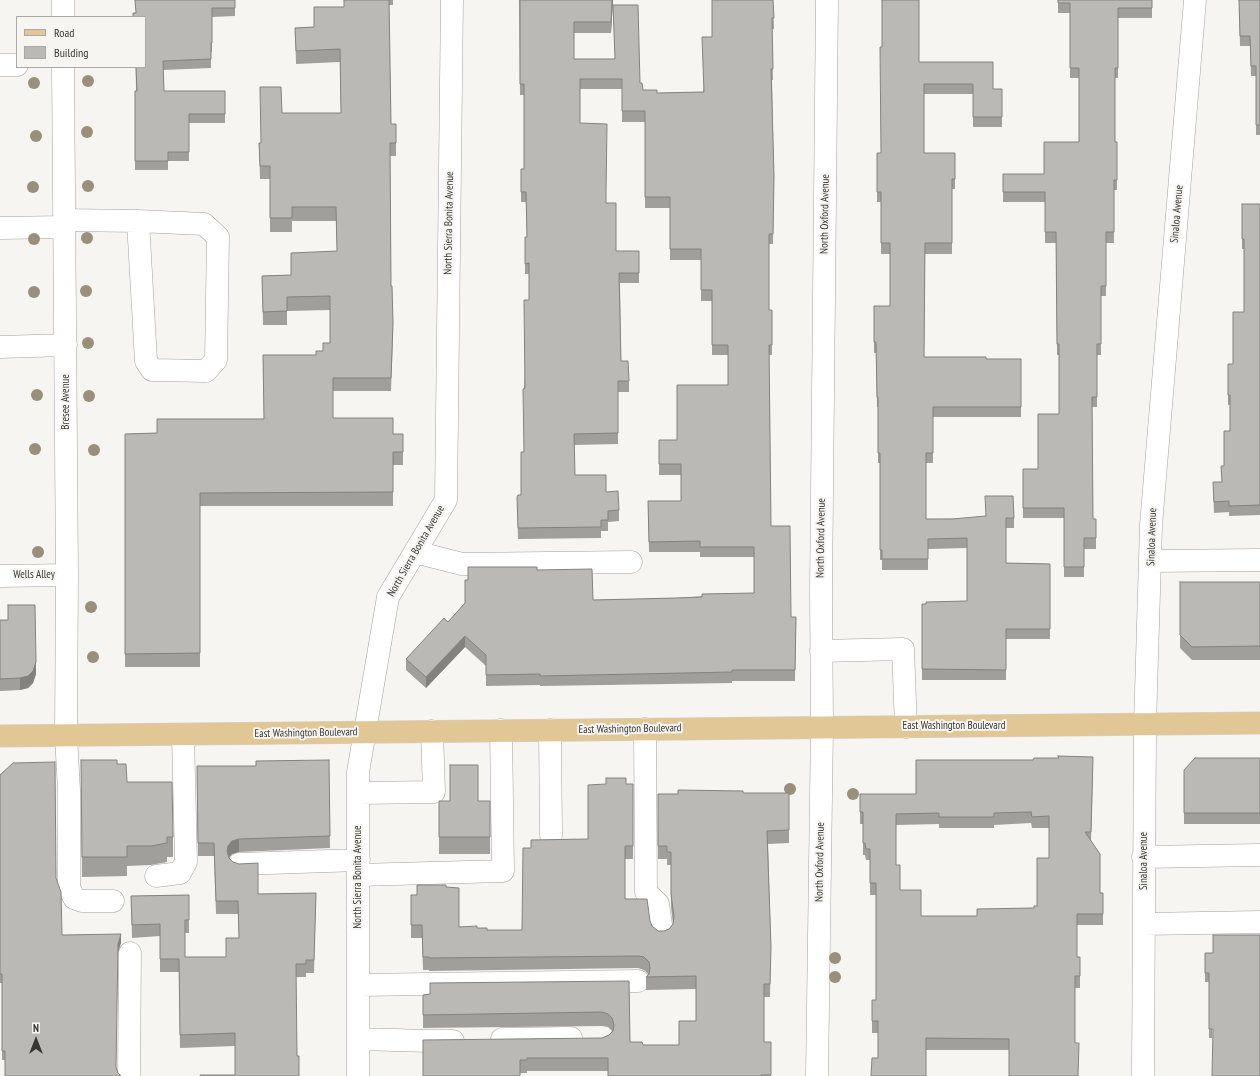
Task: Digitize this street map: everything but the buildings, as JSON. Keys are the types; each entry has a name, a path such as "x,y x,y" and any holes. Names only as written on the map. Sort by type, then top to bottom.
{"main road":[{"name":"East Washington Boulevard","path":"0,736 1260,723"}],"street":[{"path":"63,0 63,16"},
{"name":"North Sierra Bonita Avenue","path":"358,1076 358,772 364,732 388,597 446,500 452,0"},
{"name":"North Oxford Avenue","path":"817,1076 822,727 821,651 827,0"},
{"name":"Sinaloa Avenue","path":"1143,1076 1143,857 1145,725 1152,517 1195,0"},
{"path":"0,65 16,65"},
{"name":"Bresee Avenue","path":"63,68 66,345 66,736 69,790 70,887 74,898 82,900 113,901"},
{"path":"0,228 138,221 204,224 218,237 216,360 206,371 152,370 146,361 138,221"},
{"path":"0,347 66,345"},
{"path":"415,552 462,564 631,562"},
{"path":"1151,561 1260,560"},
{"name":"Wells Alley","path":"0,576 67,575"},
{"path":"821,651 903,650 906,727"},
{"path":"645,729 646,892 658,904 662,932"},
{"path":"239,864 503,871 501,730"},
{"path":"550,730 551,835"},
{"path":"358,793 434,792 432,731"},
{"path":"156,876 180,873 186,862 183,735"},
{"path":"1143,857 1260,855"},
{"path":"1144,924 1260,922"},
{"path":"130,953 130,1076"},
{"path":"358,985 638,981"},
{"path":"358,1039 429,1041 587,1038"}]}
